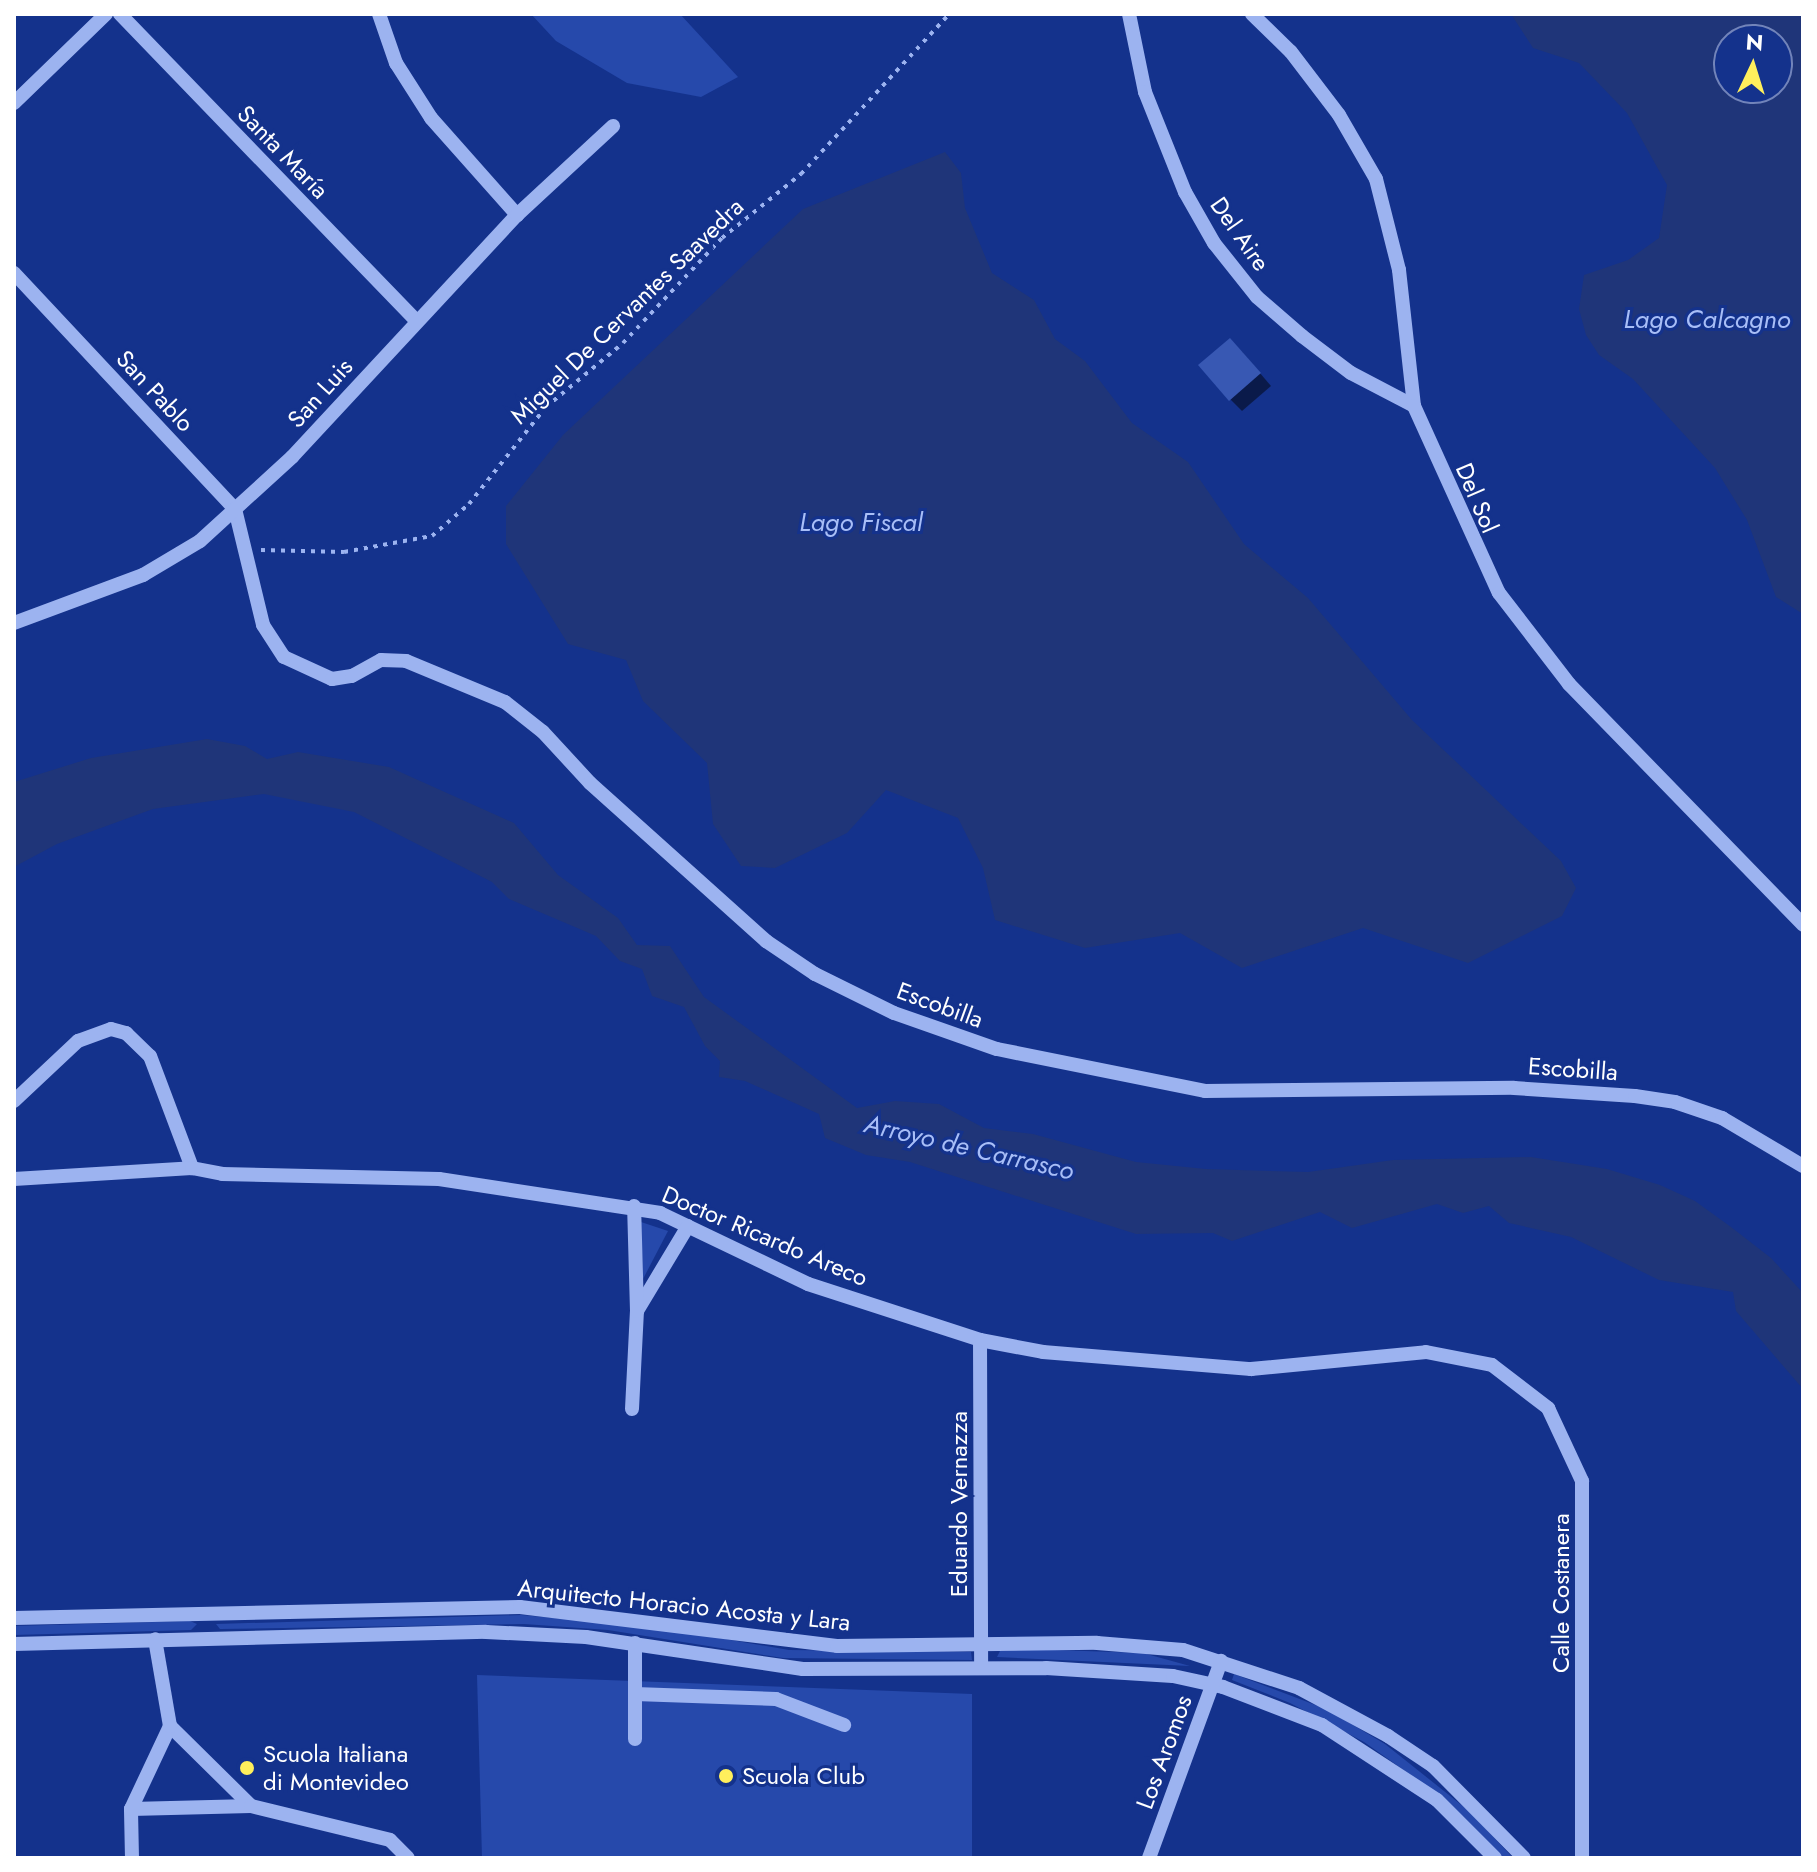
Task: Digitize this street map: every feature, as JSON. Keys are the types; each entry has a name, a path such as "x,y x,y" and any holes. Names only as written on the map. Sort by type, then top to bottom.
{"street":[{"path":"14,103 106,14"},
{"name":"Santa María","path":"120,14 415,320"},
{"path":"379,14 396,63 431,118 517,215"},
{"name":"Del Aire","path":"1129,14 1145,92 1185,192 1214,243 1257,297 1302,336 1351,373 1414,406"},
{"name":"Del Sol","path":"1252,14 1291,52 1339,115 1376,179 1399,270 1414,406 1479,558 1519,624 1569,684 1803,925"},
{"name":"San Luis","path":"14,623 143,575 200,541 292,457 415,320 517,215 613,126"},
{"name":"San Pablo","path":"14,273 235,509 246,549"},
{"name":"Escobilla","path":"246,549 263,625 284,657 332,679 352,676 381,660 406,661 505,702 543,732 590,783 766,941 815,974 894,1013 997,1049 1205,1091 1553,1088 1675,1102 1722,1118 1803,1166"},
{"path":"14,1101 78,1041 111,1029 126,1033 150,1056 192,1168"},
{"name":"Doctor Ricardo Areco","path":"14,1179 192,1168 439,1179 634,1206 688,1226 808,1284 980,1340 1069,1357 1238,1368 1426,1352 1492,1365"},
{"path":"632,1409 637,1311 634,1206"},
{"path":"637,1311 688,1226"},
{"name":"Eduardo Vernazza","path":"980,1340 981,1668"},
{"name":"Calle Costanera","path":"1492,1365 1548,1408 1582,1481 1582,1858"},
{"name":"Arquitecto Horacio Acosta y Lara","path":"14,1618 520,1607 825,1646 1142,1645 1221,1661 1299,1688 1388,1736 1433,1766 1524,1858"},
{"path":"211,1615 211,1638"},
{"name":"Arquitecto Horacio Acosta y Lara","path":"14,1644 486,1632 635,1643 803,1669 1129,1671 1212,1685 1292,1711 1379,1759 1437,1800 1495,1858"},
{"path":"132,1858 131,1809 170,1726 155,1639"},
{"path":"635,1643 635,1739"},
{"name":"Los Aromos","path":"1149,1858 1221,1661"},
{"path":"635,1694 776,1699 844,1725"},
{"path":"170,1726 251,1806"},
{"path":"131,1809 251,1806 390,1840 408,1858"}],"path":[{"name":"Miguel De Cervantes Saavedra","path":"246,549 344,552 432,536 469,504 546,407 623,343 722,238 801,174 949,14"}],"shaded area":[{"path":"531,14 680,14 738,77 701,97 627,83 556,41"},
{"path":"641,1222 668,1231 643,1279"},
{"path":"521,1615 656,1627 789,1650 971,1652 972,1660 783,1658 608,1630 524,1624 220,1629 216,1624"},
{"path":"190,1621 197,1624 191,1630 14,1635 14,1626"},
{"path":"1000,1651 1143,1653 1190,1666 997,1657"},
{"path":"1234,1674 1326,1709 1385,1744 1469,1811 1513,1858 1501,1858 1432,1790 1364,1742 1290,1703 1232,1680"},
{"name":"Scuola Club","path":"477,1675 972,1694 972,1858 482,1858"}],"water":[{"name":"Lago Calcagno","path":"1511,14 1803,14 1803,614 1776,597 1747,520 1715,468 1633,379 1599,355 1586,335 1579,309 1584,275 1628,260 1659,238 1667,185 1627,113 1579,63 1533,48"},
{"name":"Lago Fiscal","path":"945,152 961,173 965,208 992,273 1034,300 1055,339 1085,361 1132,423 1188,462 1244,544 1308,598 1412,720 1561,861 1576,888 1562,916 1468,963 1363,928 1242,968 1180,933 1085,948 995,920 983,868 958,818 886,790 847,833 775,868 741,866 713,824 707,763 643,701 626,660 568,644 506,544 506,506 563,435 803,209"},
{"name":"Arroyo de Carrasco","path":"207,739 245,746 267,759 298,752 389,767 514,823 558,875 618,918 637,945 670,946 704,997 857,1108 895,1101 939,1104 984,1128 1033,1134 1136,1162 1206,1169 1308,1172 1393,1160 1531,1157 1607,1169 1660,1185 1695,1201 1731,1227 1771,1258 1803,1293 1803,1389 1736,1311 1733,1292 1659,1280 1571,1237 1509,1223 1489,1206 1463,1213 1437,1204 1352,1228 1320,1212 1232,1241 1213,1233 1136,1234 910,1162 866,1155 825,1138 819,1114 745,1081 719,1077 720,1061 705,1046 684,1007 652,996 642,969 620,961 596,936 509,899 492,882 354,812 264,794 153,809 57,844 14,867 14,782 91,758"}],"building":[{"path":"1230,338 1261,373 1229,401 1198,365"}],"place":[{"name":"Scuola Italiana di Montevideo","path":"247,1768"},
{"name":"Scuola Club","path":"726,1776"}]}
